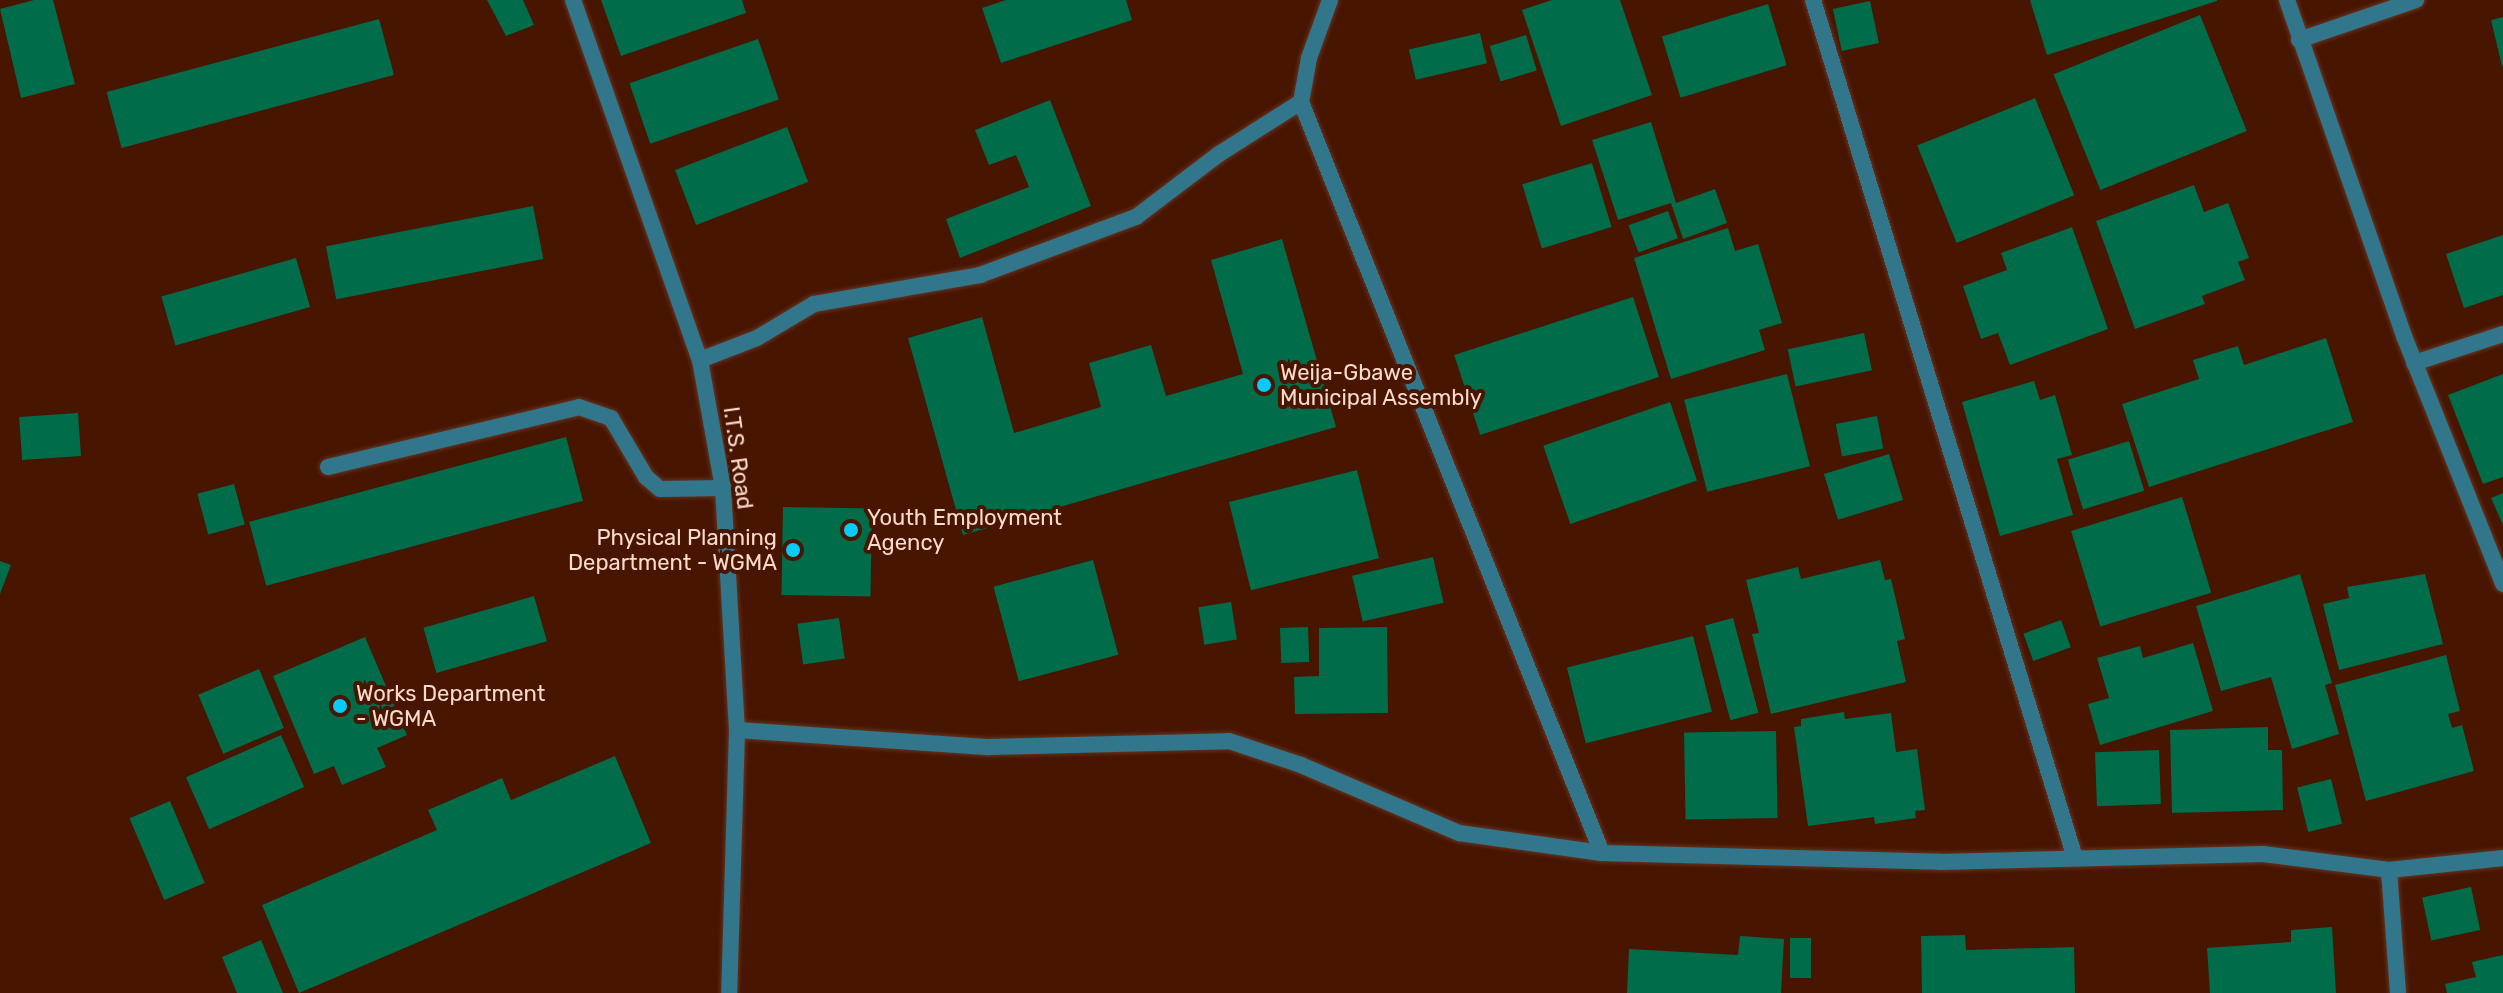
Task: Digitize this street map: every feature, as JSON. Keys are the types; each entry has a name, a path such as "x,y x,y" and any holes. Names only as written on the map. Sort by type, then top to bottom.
{"street":[{"name":"I.T.S. Road","path":"573,0 700,360 723,488 737,730 729,993"},
{"path":"1330,0 1309,58 1301,102 1602,853"},
{"path":"1813,0 2075,858"},
{"path":"2287,0 2414,363 2503,584"},
{"path":"2299,40 2416,0"},
{"path":"700,360 757,338 814,304 980,275 1136,217 1219,154 1301,102"},
{"path":"2414,363 2503,334"},
{"path":"328,467 579,407 611,418 646,477 660,489 723,488"},
{"path":"737,730 989,747 1229,741 1301,765 1459,833 1602,853 1940,862 2263,854 2389,870 2503,858"},
{"path":"2389,870 2398,993"}],"building":[{"path":"34,0 53,0 75,84 21,98 0,9"},
{"path":"487,0 523,0 534,25 506,36"},
{"path":"601,0 742,0 746,13 621,56"},
{"path":"1006,0 1126,0 1132,20 1001,63 982,8"},
{"path":"1552,0 1620,0 1652,95 1561,126 1522,10"},
{"path":"2030,0 2217,0 2217,1 2047,55"},
{"path":"1870,1 1879,43 1842,51 1833,9"},
{"path":"1768,4 1787,65 1681,98 1662,36"},
{"path":"2200,15 2247,131 2100,190 2054,74"},
{"path":"2503,17 2503,66 2502,66 2491,20"},
{"path":"379,19 394,75 122,148 107,92"},
{"path":"1480,33 1487,63 1416,80 1409,49"},
{"path":"1526,35 1537,70 1500,81 1490,46"},
{"path":"758,39 779,100 650,144 629,83"},
{"path":"2035,98 2074,195 1957,243 1917,146"},
{"path":"1050,100 1091,206 960,258 946,219 1029,187 1016,155 989,165 975,130"},
{"path":"1651,122 1676,203 1715,189 1727,223 1683,239 1671,203 1618,220 1592,140"},
{"path":"787,127 808,182 696,225 675,170"},
{"path":"1592,163 1612,227 1542,248 1522,184"},
{"path":"2194,185 2204,212 2228,203 2249,258 2238,262 2245,280 2202,296 2205,304 2135,329 2096,221"},
{"path":"533,206 543,259 336,299 326,246"},
{"path":"1668,211 1678,238 1638,253 1629,225"},
{"path":"2072,227 2108,329 2010,365 1998,333 1981,339 1963,286 2007,270 2001,253"},
{"path":"1728,228 1735,251 1758,244 1782,323 1759,330 1765,350 1671,379 1634,258"},
{"path":"2503,235 2503,295 2464,308 2446,254"},
{"name":"Weija-Gbawe Municipal Assembly","path":"1282,239 1336,427 963,535 908,338 982,317 1014,433 1101,407 1089,363 1151,345 1166,396 1243,374 1211,260"},
{"path":"296,258 310,307 175,346 161,297"},
{"path":"1633,297 1659,377 1480,435 1454,355"},
{"path":"1864,333 1872,370 1796,386 1788,349"},
{"path":"2326,338 2353,422 2149,487 2122,404 2199,379 2193,360 2238,346 2244,365"},
{"path":"1787,374 1810,466 1707,492 1684,400"},
{"path":"2503,374 2503,477 2483,484 2448,395"},
{"path":"2034,381 2040,400 2055,395 2072,455 2057,459 2073,515 2000,536 1962,402"},
{"path":"1670,402 1697,480 1570,524 1543,446"},
{"path":"78,413 81,456 22,460 19,417"},
{"path":"1877,416 1883,448 1842,456 1836,424"},
{"path":"566,437 583,501 266,586 249,522"},
{"path":"2129,441 2144,491 2083,509 2068,460"},
{"path":"1889,454 1903,500 1838,520 1824,474"},
{"path":"1357,470 1379,558 1251,590 1229,502"},
{"path":"234,484 245,525 208,534 197,494"},
{"path":"2503,493 2503,525 2491,498"},
{"path":"2182,497 2211,593 2100,627 2071,531"},
{"path":"783,507 872,509 870,597 781,595"},
{"path":"1433,557 1444,603 1363,621 1352,576"},
{"path":"1093,560 1118,655 1019,681 994,587"},
{"path":"1880,560 1885,580 1891,579 1905,639 1897,641 1906,682 1771,714 1752,634 1759,633 1746,580 1798,567 1801,579"},
{"path":"0,561 11,565 0,594"},
{"path":"2300,574 2332,683 2325,685 2339,734 2292,749 2271,677 2221,691 2196,606"},
{"path":"2425,574 2443,644 2339,670 2323,604 2349,598 2347,587"},
{"path":"534,596 547,641 436,673 423,628"},
{"path":"1231,602 1237,640 1204,645 1198,607"},
{"path":"839,618 845,659 803,664 797,624"},
{"path":"1733,618 1758,713 1730,720 1705,626"},
{"path":"2061,620 2071,647 2033,661 2023,634"},
{"path":"1308,627 1309,662 1281,663 1280,628"},
{"path":"1387,627 1388,713 1295,714 1294,677 1319,676 1319,628"},
{"path":"1693,636 1712,712 1586,743 1567,667"},
{"name":"Works Department - WGMA","path":"365,637 407,735 377,748 386,767 342,785 334,766 314,774 273,676"},
{"path":"2193,643 2213,711 2100,745 2088,704 2109,698 2097,658 2140,646 2143,658"},
{"path":"2446,655 2460,711 2448,714 2452,728 2462,725 2474,771 2366,801 2335,685"},
{"path":"259,669 284,728 223,754 198,695"},
{"path":"1844,712 1845,719 1891,713 1896,752 1917,749 1925,810 1915,811 1916,818 1875,824 1874,817 1808,826 1794,727 1801,726 1801,719"},
{"path":"2268,727 2268,750 2282,750 2283,810 2172,813 2170,730"},
{"path":"1776,731 1778,818 1686,820 1684,733"},
{"path":"281,735 304,787 209,829 186,777"},
{"path":"2159,750 2161,804 2097,806 2095,752"},
{"path":"615,756 651,843 299,993 262,905 437,830 428,810 502,778 511,800"},
{"path":"2331,779 2342,824 2308,832 2297,787"},
{"path":"170,801 205,883 164,900 129,818"},
{"path":"2471,887 2480,930 2431,940 2422,897"},
{"path":"2332,927 2336,993 2210,993 2207,948 2291,942 2291,930"},
{"path":"1965,935 1966,950 2074,947 2075,993 1922,993 1921,936"},
{"path":"1740,936 1784,939 1781,993 1627,993 1629,949 1738,955"},
{"path":"1790,938 1811,938 1811,978 1790,978"},
{"path":"261,940 283,993 237,993 222,957"},
{"path":"2503,955 2503,993 2447,993 2445,984 2476,977 2472,962"}],"place":[{"name":"Weija-Gbawe Municipal Assembly","path":"1264,385"},
{"name":"Youth Employment Agency","path":"851,530"},
{"name":"Physical Planning Department - WGMA","path":"793,550"},
{"name":"Works Department - WGMA","path":"340,706"}]}
